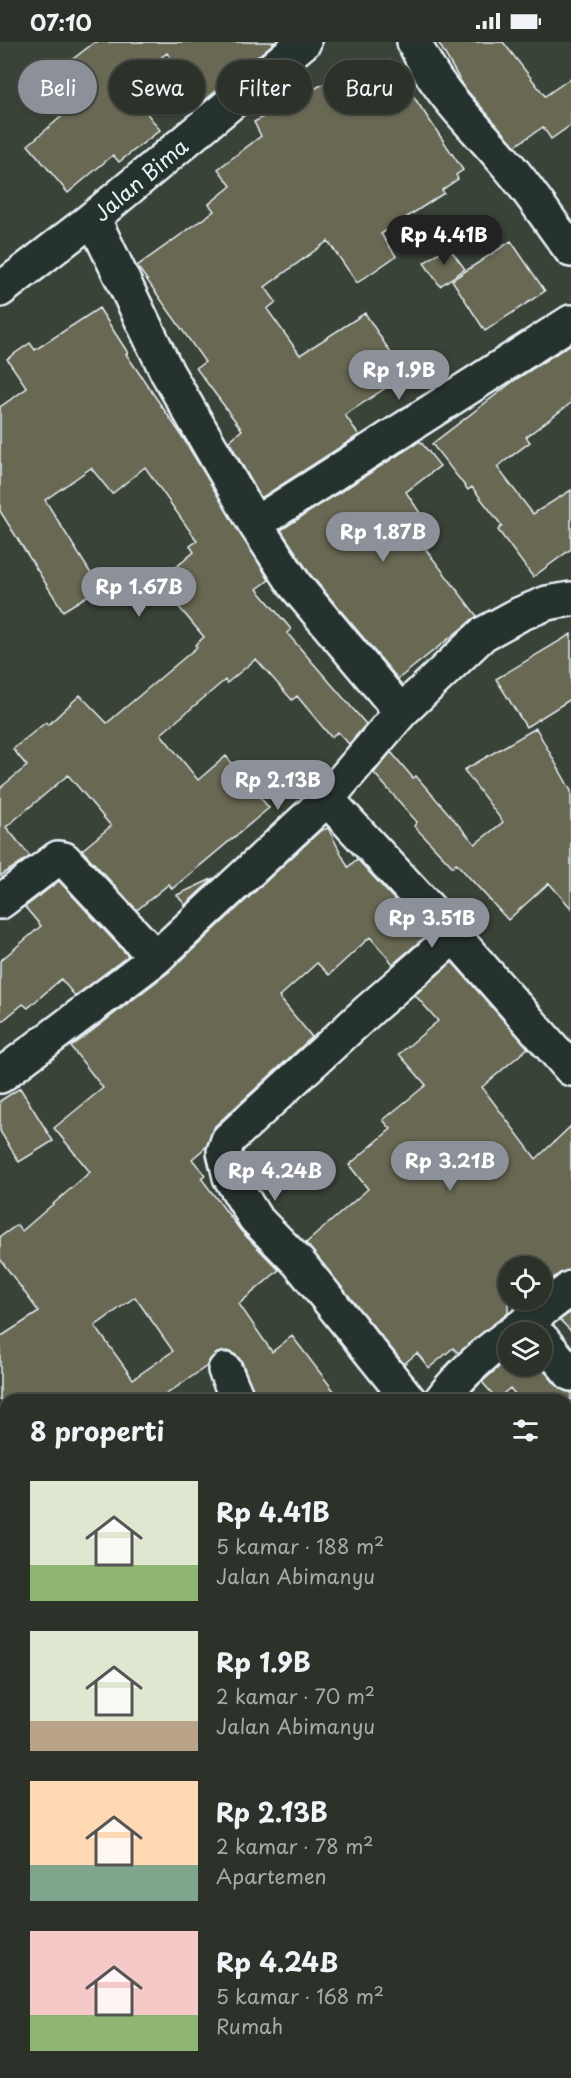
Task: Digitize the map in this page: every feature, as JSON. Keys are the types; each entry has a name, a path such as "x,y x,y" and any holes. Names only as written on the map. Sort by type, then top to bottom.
{"street":[{"name":"Jalan Bima","path":"0,290 93,218 304,42"},
{"path":"414,42 423,62 446,97 505,162 571,250"},
{"path":"93,218 167,372 255,524 295,585 401,712"},
{"path":"255,524 571,322"},
{"path":"0,1076 156,958 327,799 401,712 483,634 520,614 547,603 571,599"},
{"path":"327,799 454,936 571,1069"},
{"path":"0,902 58,858 64,860 156,958"},
{"path":"404,1394 299,1263 255,1218 230,1177 224,1152 228,1140 454,936"},
{"path":"535,1322 571,1288"},
{"path":"447,1394 489,1350 498,1346"},
{"path":"552,1357 571,1374"},
{"path":"225,1370 235,1394"}],"building":[{"path":"95,42 275,42 253,60 217,60 217,90 205,100 205,60 172,60 167,53 158,60 109,60 109,114 148,114 160,130 119,162 113,155 68,193 28,145 64,114 97,114 97,60 72,60"},
{"path":"438,42 503,42 545,96 571,78 571,125 551,139 543,127 515,146 464,87"},
{"path":"324,83 324,114 414,114 414,97 463,170 456,175 458,179 442,190 444,193 381,234 396,256 357,283 328,241 265,287 276,302 267,309 300,355 365,313 405,375 345,415 359,435 261,498 229,441 242,430 196,368 205,362 137,266 214,211 209,204 231,186 218,169 261,136 254,122 269,114 312,114 312,90"},
{"path":"511,241 545,291 485,331 452,280"},
{"path":"448,246 465,269 440,286 424,263"},
{"path":"99,308 128,353 126,354 180,433 269,580 257,589 291,629 287,633 366,724 349,744 338,732 331,737 297,696 292,700 256,659 227,683 225,680 161,734 198,780 226,756 269,808 172,889 169,884 137,910 82,850 111,826 68,775 6,827 30,856 0,876 0,788 27,766 13,749 46,722 48,725 80,695 107,723 197,647 195,645 204,637 158,582 194,552 190,546 197,541 145,467 112,494 91,468 45,500 100,588 63,611 0,511 0,407 27,388 7,359 30,343 35,350"},
{"path":"571,344 571,403 526,437 530,442 497,467 533,514 571,490 571,549 533,577 498,530 502,526 472,487 468,490 432,444 515,380"},
{"path":"420,441 440,466 406,492 428,525 414,534 477,616 398,679 310,574 281,530"},
{"path":"571,634 571,699 526,727 496,679"},
{"path":"536,728 571,791 571,908 549,883 508,920 456,863 453,867 414,826 417,822 374,773 391,752 413,778 416,776 475,844 503,822 464,770"},
{"path":"328,828 348,867 357,859 427,935 393,964 370,937 329,975 317,963 279,997 312,1037 215,1126 206,1147 192,1159 205,1175 201,1178 241,1231 279,1270 239,1304 272,1352 292,1336 336,1394 254,1394 242,1362 236,1355 227,1351 217,1353 207,1366 167,1394 0,1394 0,1337 39,1312 0,1259 0,1237 17,1225 22,1231 90,1172 54,1128 103,1088 71,1047 169,972 320,831","holes":["135,1297 173,1351 133,1379 95,1326"]},
{"path":"214,878 185,905 177,895"},
{"path":"59,881 128,956 75,996 61,979 28,1008 23,1004 0,1023 0,961 41,926 25,907"},
{"path":"452,962 528,1048 482,1087 536,1159 571,1126 571,1270 560,1273 552,1279 552,1256 498,1256 498,1310 508,1310 508,1313 458,1353 453,1348 429,1368 417,1353 404,1364 306,1243 368,1189 349,1165 391,1129 383,1120 426,1085 399,1054 438,1021 415,995"},
{"path":"20,1088 53,1141 19,1162 0,1131 0,1101"},
{"path":"571,1312 571,1331 560,1320"},
{"path":"498,1368 498,1376 548,1376 557,1386 571,1392 571,1394 515,1394 510,1388 503,1394 493,1394 482,1382"}]}
